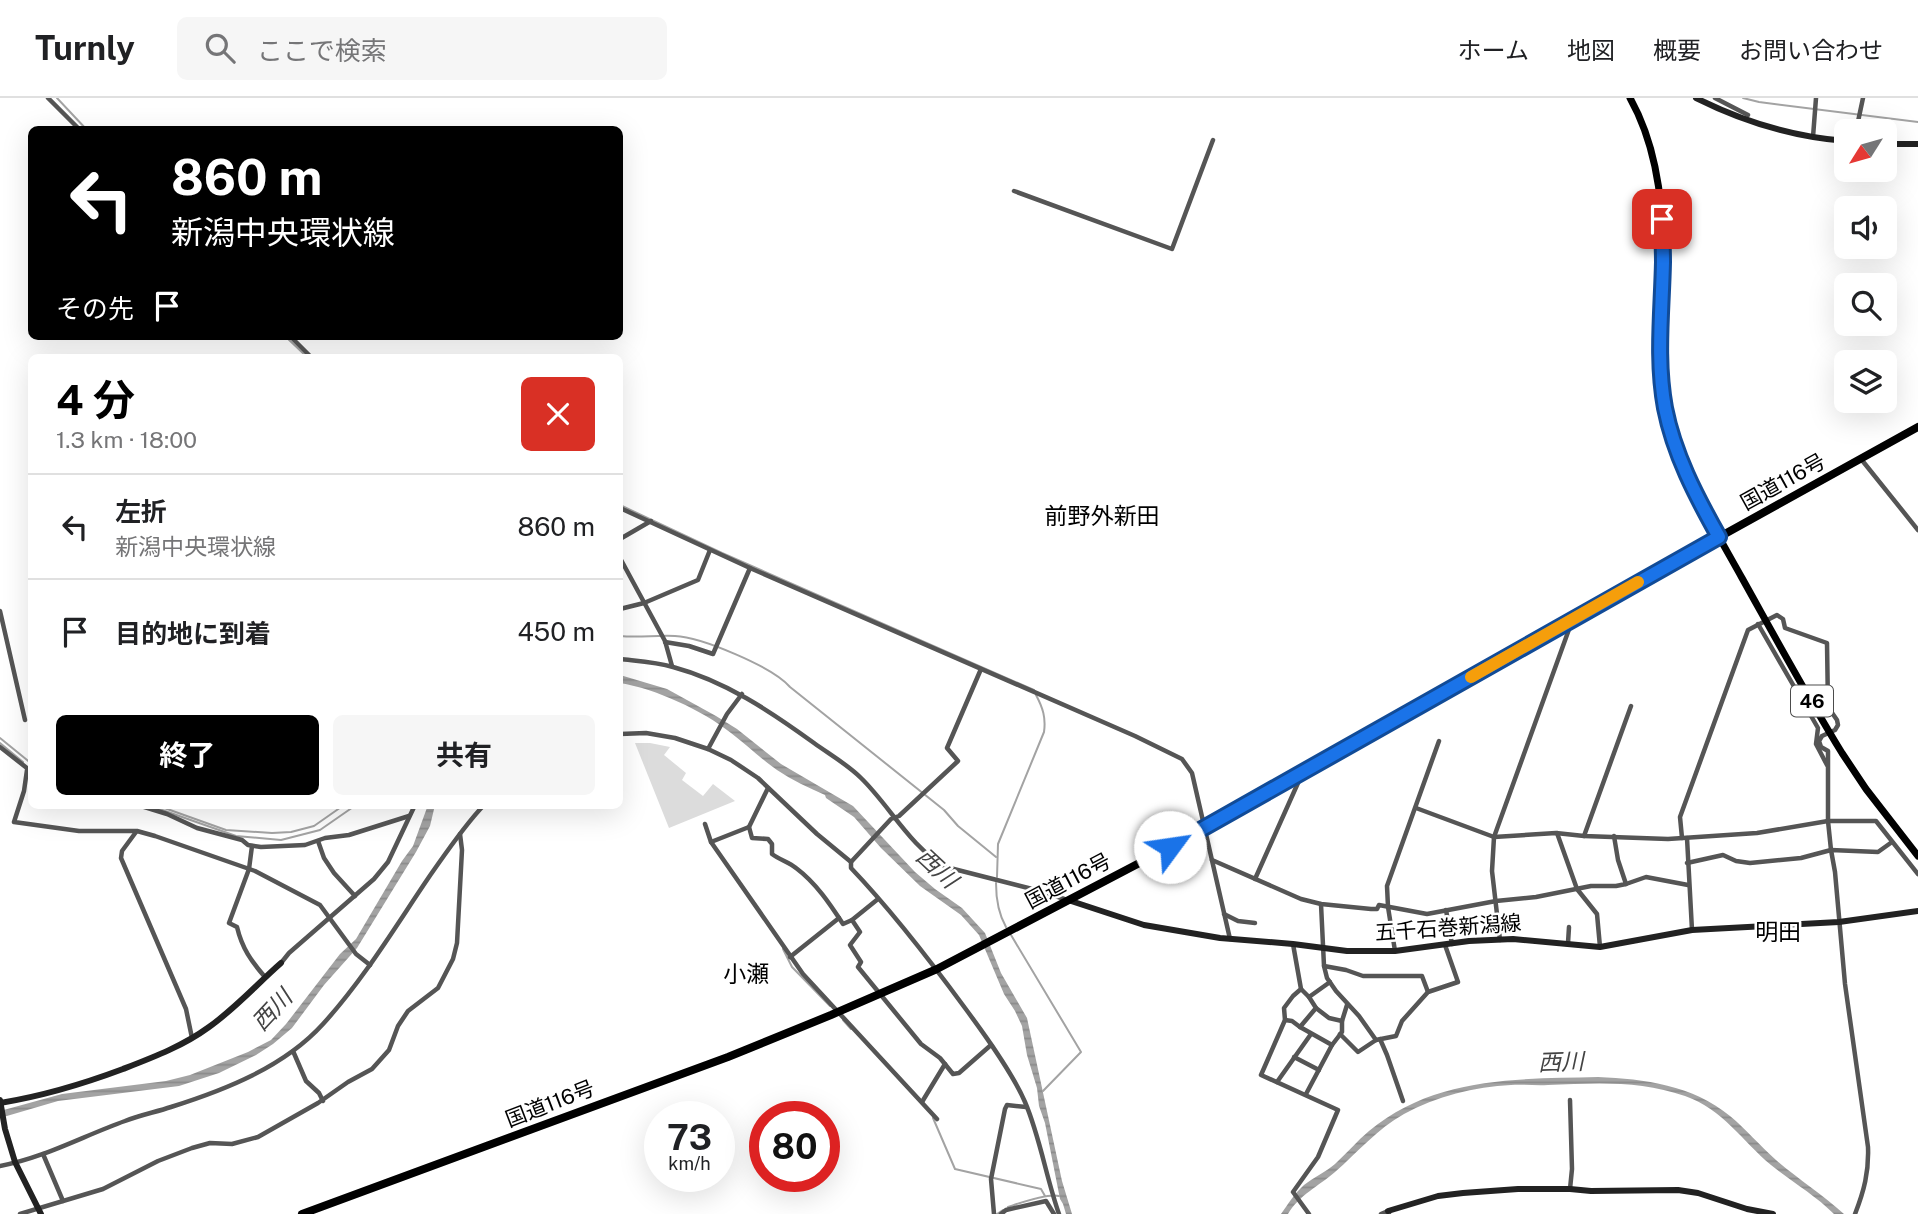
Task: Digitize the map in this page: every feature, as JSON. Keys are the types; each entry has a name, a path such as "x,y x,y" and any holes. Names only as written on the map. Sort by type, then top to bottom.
{"highway":[{"name":"国道116号","path":"302,1214 728,1057 937,969 1170,847 1918,427"}],"main road":[{"name":"46","path":"1630,98 1650,148 1660,208 1663,261 1660,360 1665,410 1684,470 1762,622 1829,732 1867,789 1918,856"}],"street":[{"path":"48,98 76,126"},
{"path":"1696,98 1750,121 1783,131 1834,140"},
{"path":"1715,98 1748,115"},
{"path":"1813,137 1816,98"},
{"path":"1859,119 1863,98"},
{"path":"1014,191 1172,250 1213,140"},
{"path":"1897,144 1918,144"},
{"path":"294,340 308,354"},
{"path":"1861,459 1918,530"},
{"path":"623,509 1182,759 1192,773 1230,939"},
{"path":"623,537 651,522"},
{"path":"623,608 644,603 698,580 710,550"},
{"path":"623,564 665,642 672,666"},
{"path":"665,642 713,654 750,568"},
{"path":"0,611 25,720"},
{"path":"1692,930 1687,863 1680,817 1748,630 1777,615 1783,619 1785,628 1827,643 1828,707 1838,725 1819,741 1821,747 1828,751 1828,821 1845,984 1868,1147 1865,1185 1855,1214"},
{"path":"1500,940 1492,871 1494,837 1573,621"},
{"path":"1762,622 1818,729 1816,744 1828,767"},
{"path":"623,659 672,666 742,694 776,715 861,778 932,858 946,867 1068,900"},
{"path":"981,669 947,748 958,761 899,816 893,817 851,862 851,868 937,969 991,1045 1016,1086 1027,1107 1057,1214"},
{"path":"708,748 742,694"},
{"path":"1584,836 1631,706"},
{"path":"623,734 675,738 708,748 731,760 758,778 851,862"},
{"path":"1395,951 1387,886 1440,741"},
{"path":"0,747 28,770"},
{"path":"1255,879 1303,772"},
{"path":"28,775 14,822 79,831 137,831 249,869 314,901 356,954 370,965"},
{"path":"768,788 749,827 752,838 768,839 772,844 772,854 809,878 843,924 878,899"},
{"path":"1416,808 1494,837 1556,833 1684,838 1757,833 1828,821 1876,821 1918,874"},
{"path":"151,809 197,828 261,847 305,845 325,838 349,835 409,816"},
{"path":"40,1212 15,1162 5,1129 1,1102 37,1097 105,1076 173,1049 229,1012 289,953 374,879 388,862 413,809"},
{"path":"0,1166 43,1154 125,1121 248,1078 293,1051 322,1026 370,965 460,834 481,809"},
{"path":"705,824 711,842 805,977 937,1119"},
{"path":"711,842 749,827"},
{"path":"137,831 122,851 121,858 187,1009 192,1038"},
{"path":"1556,833 1577,889 1597,915 1600,947"},
{"path":"20,1214 40,1212 63,1201 103,1189 158,1161 192,1148 211,1143 232,1144 258,1137 323,1101 379,1063 408,1011 434,992 448,970 456,950 462,850 460,834"},
{"path":"1614,836 1626,884"},
{"path":"318,841 324,858 334,873 355,896"},
{"path":"1687,863 1723,855 1736,861 1763,862 1801,858 1831,850 1878,852 1892,842"},
{"path":"252,846 249,869 229,923 237,927 241,943 250,960 265,977"},
{"path":"1211,859 1301,899 1321,904 1371,909 1377,909 1379,905 1388,906 1427,914 1496,901 1626,884 1646,877 1688,885"},
{"name":"五千石巻新潟線","path":"1068,900 1144,925 1230,939 1347,951 1395,951 1469,941 1500,940 1600,947 1692,930 1839,922 1918,911"},
{"path":"1321,904 1324,966 1330,982 1378,1039 1387,1055 1403,1101"},
{"path":"1340,1034 1358,1052 1378,1039 1396,1036 1402,1021 1427,992 1458,982 1449,945 1446,910"},
{"path":"1223,914 1238,921 1255,923"},
{"path":"790,957 839,918"},
{"path":"852,920 860,932 850,945 861,962 859,967 921,1044 940,1058 953,1074 959,1073 991,1045"},
{"path":"1568,943 1569,927"},
{"path":"1293,944 1301,989 1325,1016 1342,1021"},
{"path":"1324,966 1363,976 1422,976 1427,992"},
{"path":"1309,997 1330,982"},
{"path":"1301,989 1284,1008 1285,1020 1261,1075 1338,1110 1318,1157 1293,1192 1309,1214"},
{"path":"1306,1094 1340,1034 1347,1005"},
{"path":"1300,1027 1317,1008"},
{"path":"1285,1020 1292,1021 1332,1045"},
{"path":"1277,1082 1311,1034"},
{"path":"293,1051 306,1081 323,1101"},
{"path":"1294,1057 1319,1070"},
{"path":"922,1102 946,1064"},
{"path":"1570,1100 1570,1189"},
{"path":"994,1214 991,1179 1005,1109 1007,1105 1027,1107"},
{"path":"43,1154 63,1201"},
{"path":"1386,1213 1421,1200 1463,1193 1570,1189 1678,1190 1773,1214"},
{"path":"1001,1214 1006,1210 1046,1201 1057,1214"},
{"path":"1298,1213 1303,1207"}],"shaded area":[{"path":"623,676 667,689 716,716 781,764 853,806 915,872 962,908 985,933 1001,973 1027,1018 1062,1181 1072,1214 1066,1214 1060,1199 1022,1026 1004,994 979,935 961,915 920,886 854,817 825,795 777,770 706,716 663,695 623,684"},
{"path":"635,743 670,747 664,755 686,773 682,780 703,796 713,784 735,801 669,828"},
{"path":"427,809 434,809 430,826 416,852 357,948 324,985 292,1028 273,1044 219,1073 179,1086 58,1101 0,1118 0,1111 62,1094 166,1081 190,1075 271,1040 340,954 356,939 413,846"},
{"path":"1598,1077 1650,1082 1700,1097 1736,1121 1776,1160 1844,1214 1834,1214 1771,1165 1721,1117 1698,1102 1651,1087 1600,1083 1497,1086 1470,1090 1429,1102 1385,1127 1335,1172 1303,1196 1288,1214 1281,1214 1304,1185 1335,1164 1369,1131 1395,1113 1421,1100 1449,1090 1508,1080"}],"waterway":[{"path":"57,98 83,126"},
{"path":"1743,98 1918,122"},
{"path":"289,340 304,354"},
{"path":"623,506 722,553 1034,690"},
{"path":"623,636 687,638 736,654 769,671 944,810 958,826 996,857"},
{"path":"997,877 998,844 1044,732 1045,722 1036,695"},
{"path":"0,738 28,761"},
{"path":"0,743 23,762"},
{"path":"159,809 236,836 281,840 320,830 350,809"},
{"path":"167,809 226,830 272,833 291,832 314,826 338,809"},
{"path":"996,883 998,906 1006,927"},
{"path":"1011,935 1081,1052 1043,1091"},
{"path":"783,949 792,967 830,1006"},
{"path":"843,1020 851,1029"},
{"path":"933,1118 955,1169 1041,1189 1045,1196"},
{"path":"1008,1207 1041,1197 1059,1196"},
{"path":"997,1214 1003,1210"}],"slow traffic":[{"path":"1471,677 1638,582"}],"district":[{"name":"前野外新田","path":"1102,516"},
{"name":"明田","path":"1778,932"},
{"name":"小瀬","path":"746,974"}],"route":[{"path":"1170,847 1719,537 1687,477 1665,410 1660,360 1662,219"}],"water label":[{"name":"西川","path":"937,868"},
{"name":"西川","path":"272,1010"},
{"name":"西川","path":"1561,1062"}]}
